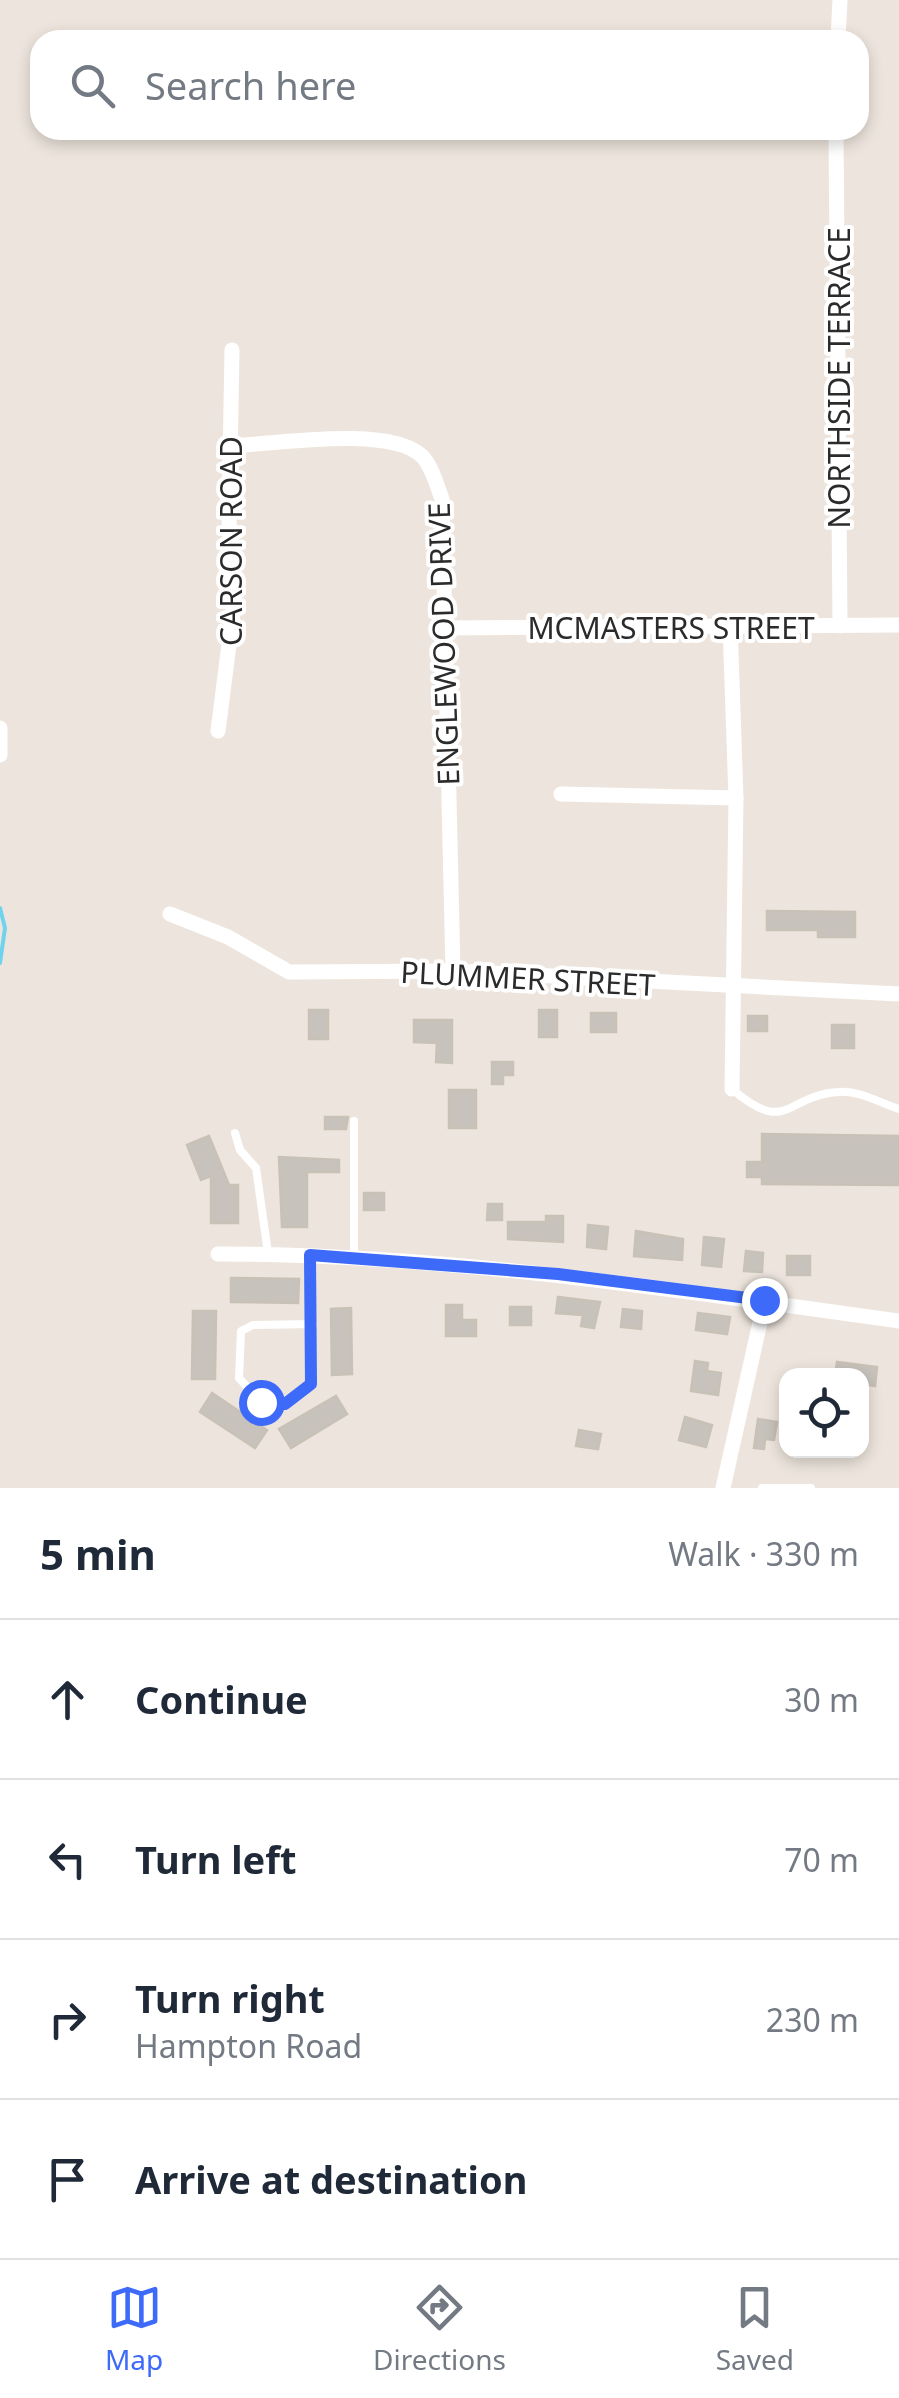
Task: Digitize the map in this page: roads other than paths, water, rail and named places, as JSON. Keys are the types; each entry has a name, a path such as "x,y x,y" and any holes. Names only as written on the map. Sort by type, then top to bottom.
{"street":[{"path":"838,30 840,0"},
{"name":"NORTHSIDE TERRACE","path":"836,140 840,626"},
{"name":"CARSON ROAD","path":"218,731 234,605 232,350"},
{"name":"ENGLEWOOD DRIVE","path":"230,446 373,440 398,444 422,456 442,498 454,972"},
{"path":"730,624 736,798 732,1090"},
{"name":"MCMASTERS STREET","path":"443,628 899,625"},
{"path":"0,728 0,754"},
{"path":"561,794 736,798"},
{"name":"PLUMMER STREET","path":"170,914 228,937 289,972 454,972 899,994"},
{"path":"218,1254 354,1256 558,1274 899,1321"},
{"path":"724,1488 764,1300"}],"lane":[{"path":"732,1090 764,1113 778,1113 836,1092 850,1092 899,1109"},
{"path":"354,1121 354,1256"},
{"path":"235,1132 240,1150 256,1168 268,1254"},
{"path":"310,1255 313,1324 311,1384 285,1404 261,1402 239,1378 241,1332 253,1325 313,1324"},
{"path":"762,1488 811,1488"}],"waterway":[{"path":"0,908 5,928 0,963"}]}
